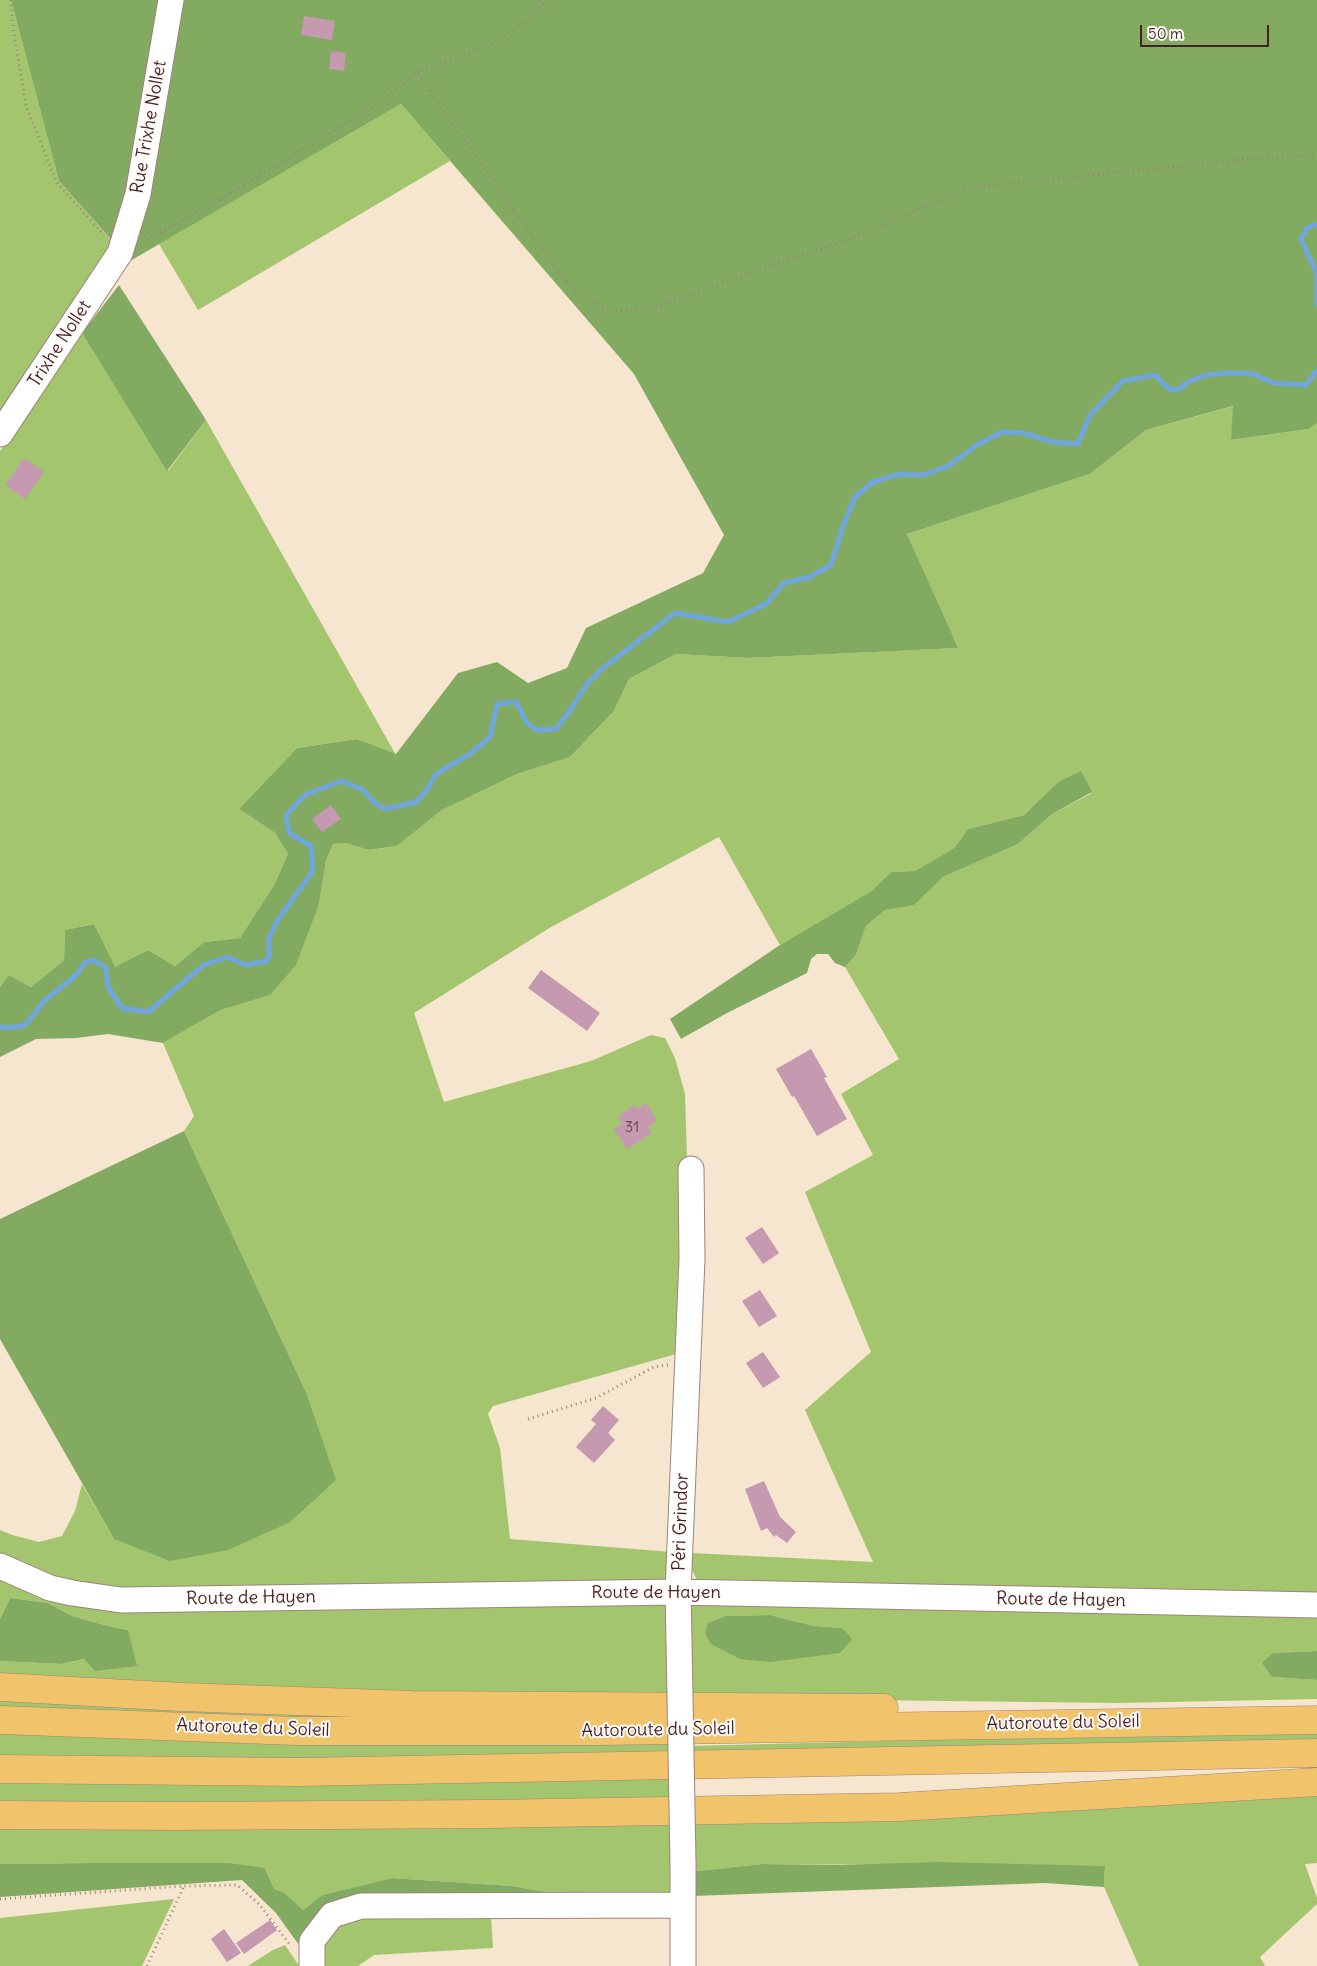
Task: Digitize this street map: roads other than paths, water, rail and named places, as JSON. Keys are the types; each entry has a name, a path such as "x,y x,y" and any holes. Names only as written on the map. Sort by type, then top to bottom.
{"highway":[{"path":"0,1687 182,1697 411,1705 957,1708 998,1724"},
{"name":"Autoroute du Soleil","path":"0,1720 316,1731 604,1731 1317,1720"},
{"name":"Autoroute du Soleil","path":"0,1769 299,1772 1317,1753"},
{"path":"0,1815 489,1814 899,1807 1317,1782"}],"street":[{"name":"Rue Trixhe Nollet","path":"120,253 138,194 171,0"},
{"name":"Trixhe Nollet","path":"0,434 120,253"},
{"name":"Péri Grindor","path":"683,1966 684,1905 678,1592 692,1260 691,1169"},
{"name":"Route de Hayen","path":"0,1566 50,1588 97,1598 121,1600 678,1592 1317,1605"},
{"path":"303,1958 312,1941 332,1915 361,1906 684,1905"}],"waterway":[{"path":"1317,224 1307,228 1301,239 1317,274 1317,305"},
{"path":"0,1027 9,1028 25,1025 43,1002 75,976 86,962 94,960 106,968 108,987 122,1008 148,1012 204,965 226,957 246,965 267,961 269,956 269,938 277,921 313,871 311,846 289,833 286,815 305,795 341,781 362,789 374,802 385,809 416,802 426,791 436,774 470,754 490,737 497,704 516,702 527,723 537,730 556,729 586,685 603,668 675,613 728,622 766,604 784,583 810,577 831,565 843,526 855,497 873,482 900,474 923,475 948,466 977,445 1002,432 1023,433 1053,442 1078,444 1090,415 1123,381 1155,375 1170,390 1179,389 1188,382 1206,375 1228,373 1253,374 1274,383 1306,385 1317,370"}]}
